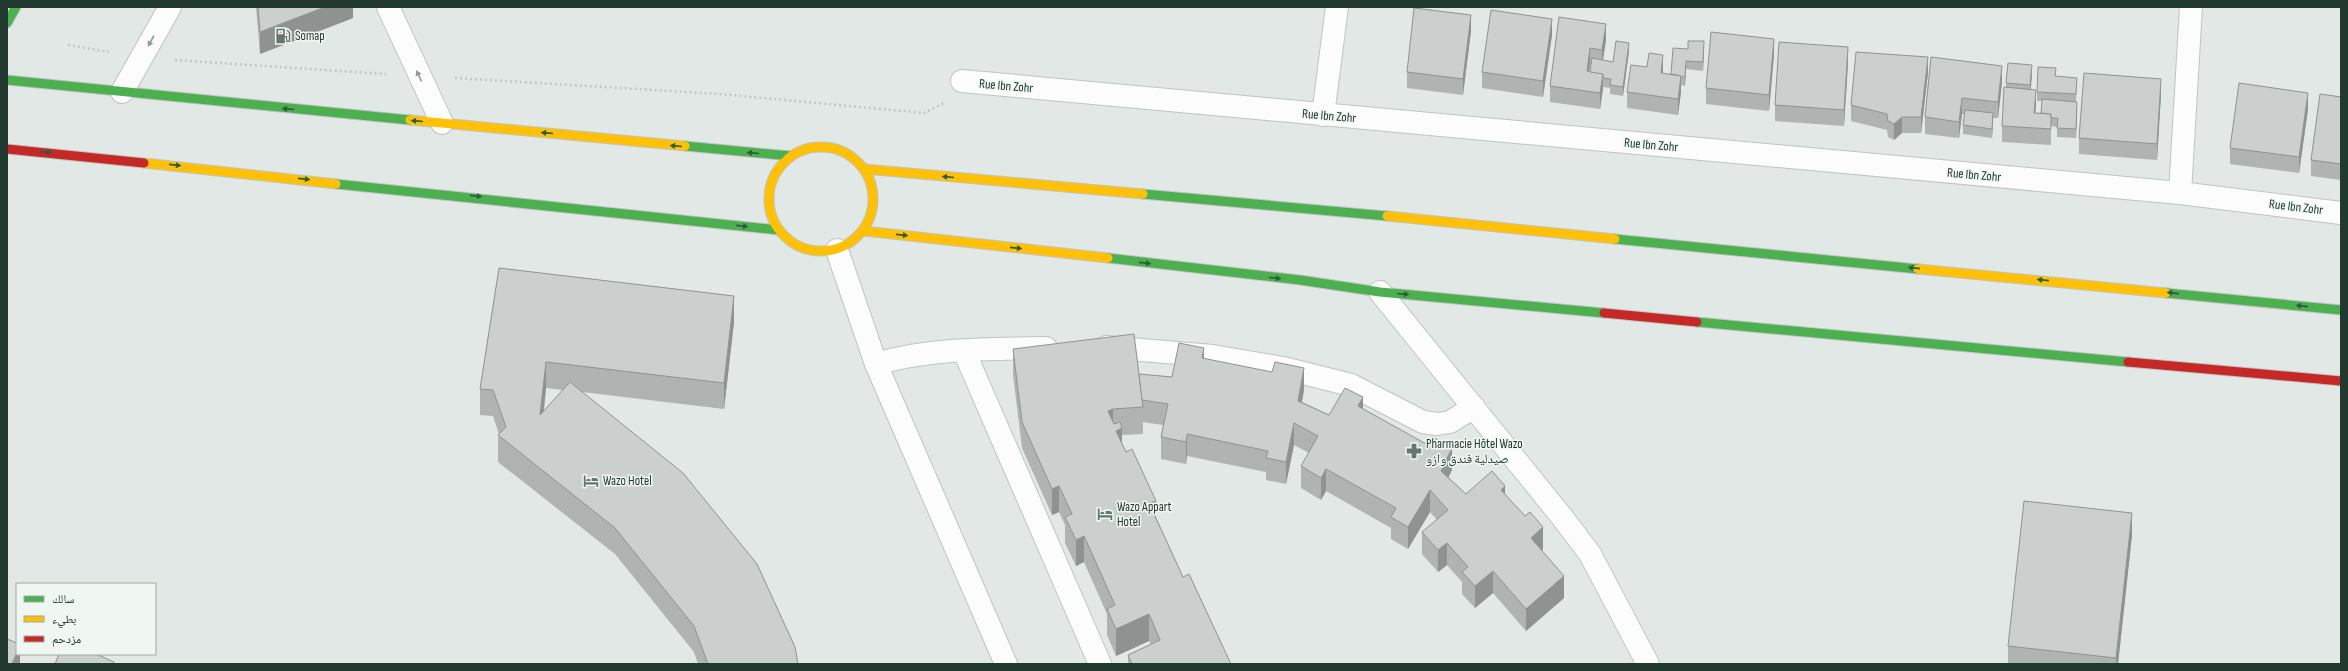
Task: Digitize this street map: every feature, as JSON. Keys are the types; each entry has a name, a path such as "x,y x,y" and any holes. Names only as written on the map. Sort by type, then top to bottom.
{"main road":[{"path":"7,23 16,7"},
{"path":"7,80 791,156"},
{"path":"822,147 838,150 853,158 864,169 872,184 874,200 871,216 864,231 852,242 837,250 821,252 805,249 790,242 779,230 771,215 769,198 772,182 779,169 791,156 806,149 822,147"},
{"path":"7,148 779,230"},
{"path":"864,169 1322,210 2341,310"},
{"path":"864,231 1300,280 1380,292 1964,348 2341,381"}],"street":[{"path":"122,92 170,7"},
{"path":"388,7 442,123"},
{"path":"1323,115 1336,7"},
{"path":"2180,193 2190,7"},
{"name":"Rue Ibn Zohr","path":"962,81 2180,193 2341,213"},
{"path":"837,250 876,364 1006,664"},
{"path":"1380,292 1474,407 1590,554 1648,664"},
{"path":"876,364 904,356 964,351 1076,347 1156,350 1206,355 1283,368 1351,385 1423,422 1437,424 1450,422 1474,407"},
{"path":"964,351 1100,664"}],"path":[{"path":"68,45 142,58 720,94 924,113 943,104 954,94 962,81"}],"building":[{"path":"258,7 325,7 260,32"},
{"path":"1414,8 1471,15 1463,79 1407,72"},
{"path":"1491,10 1552,19 1543,81 1482,72"},
{"path":"1559,17 1606,24 1602,50 1590,48 1587,71 1603,74 1600,93 1550,86"},
{"path":"1711,32 1774,39 1769,95 1706,88"},
{"path":"1616,41 1629,43 1623,87 1610,85 1611,79 1603,78 1603,74 1590,72 1592,58 1613,62"},
{"path":"1688,41 1704,41 1703,62 1686,61 1685,77 1671,74 1673,48 1688,49"},
{"path":"1779,42 1848,47 1844,110 1775,105"},
{"path":"1856,52 1928,57 1921,117 1902,117 1894,124 1888,121 1887,114 1851,105"},
{"path":"1649,53 1663,55 1661,73 1681,76 1678,99 1627,92 1631,65 1647,67"},
{"path":"1931,57 2002,66 1998,102 1962,98 1959,122 1925,117"},
{"path":"2008,63 2032,65 2030,85 2006,83"},
{"path":"2038,67 2056,68 2055,76 2077,78 2076,94 2037,92"},
{"path":"2084,73 2161,79 2157,144 2079,138"},
{"path":"2239,83 2308,93 2299,157 2230,148"},
{"path":"2004,87 2036,90 2034,113 2051,114 2051,129 2002,126"},
{"path":"2320,94 2341,97 2341,164 2311,160"},
{"path":"2042,99 2077,102 2076,129 2057,128 2058,118 2051,118 2051,114 2041,113"},
{"path":"1965,110 1993,113 1992,129 1963,125"},
{"name":"Wazo Hotel","path":"499,268 734,296 724,383 546,362 540,415 570,382 683,473 757,564 795,647 798,664 708,664 694,626 615,528 498,435 506,427 493,390 480,389"},
{"name":"Wazo Appart Hotel","path":"1134,334 1143,407 1113,409 1108,411 1114,424 1120,422 1122,428 1116,431 1126,452 1132,449 1156,501 1149,503 1183,577 1189,574 1231,664 1132,664 1128,655 1160,640 1149,614 1116,629 1107,609 1115,605 1084,536 1076,540 1065,517 1072,514 1059,486 1052,489 1022,422 1013,349"},
{"path":"1179,343 1204,348 1202,358 1272,372 1275,362 1304,368 1298,401 1329,415 1345,388 1363,397 1358,406 1428,445 1432,437 1452,448 1441,471 1466,494 1492,471 1505,486 1501,490 1525,516 1530,512 1543,527 1531,538 1564,576 1526,609 1493,571 1475,586 1462,572 1468,567 1447,543 1438,550 1422,532 1448,510 1430,490 1408,527 1391,517 1396,508 1326,469 1321,478 1301,466 1318,436 1294,423 1286,462 1266,458 1268,451 1187,434 1186,442 1161,437 1168,404 1142,400 1139,374 1172,377"},
{"path":"2024,501 2132,513 2116,658 2008,646"},
{"path":"7,639 16,643 16,654 12,664 7,664"},
{"path":"59,655 98,655 114,662 113,664 55,664"}],"traffic: fast":[{"path":"7,23 16,7"},
{"path":"7,80 410,120"},
{"path":"685,146 791,156"},
{"path":"336,184 779,230"},
{"path":"1143,194 1387,216"},
{"path":"1615,239 1918,269"},
{"path":"1108,258 1300,280 1380,292 1604,313"},
{"path":"2166,293 2341,310"},
{"path":"1697,322 2128,362"}],"traffic: slow":[{"path":"410,120 685,146"},
{"path":"821,147 841,151 858,162 869,179 873,199 869,219 858,236 841,247 821,251 801,247 784,236 773,219 769,199 773,179 784,162 801,151 821,147"},
{"path":"144,163 336,184"},
{"path":"864,169 1143,194"},
{"path":"1387,216 1615,239"},
{"path":"864,231 1108,258"},
{"path":"1918,269 2166,293"}],"traffic: jam":[{"path":"7,149 144,163"},
{"path":"1604,313 1697,322"},
{"path":"2128,362 2341,381"}],"place":[{"name":"Somap","path":"283,36"},
{"name":"Pharmacie Hôtel Wazo صيدلية فندق وازو","path":"1414,451"},
{"name":"Wazo Hotel","path":"591,481"},
{"name":"Wazo Appart Hotel","path":"1105,514"}]}
